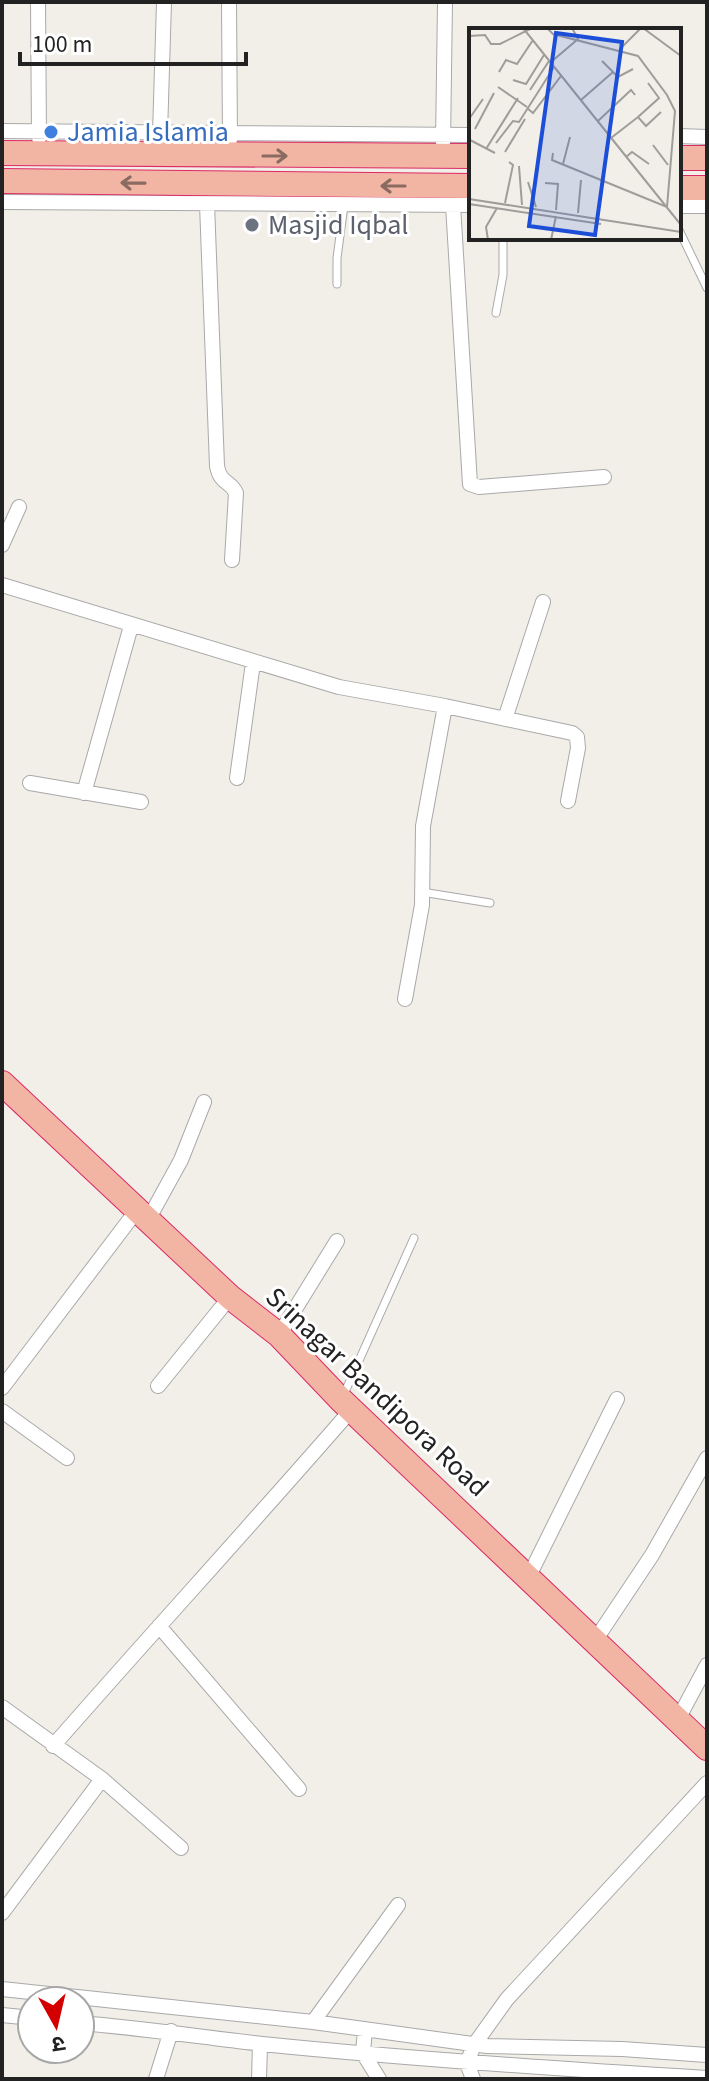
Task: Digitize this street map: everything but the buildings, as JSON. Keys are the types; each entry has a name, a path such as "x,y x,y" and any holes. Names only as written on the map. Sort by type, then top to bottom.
{"highway":[{"path":"2,153 39,143 141,154 230,145 443,146 469,155"},
{"path":"681,158 707,158"},
{"path":"2,181 469,186"},
{"path":"681,188 707,188"},
{"name":"Srinagar Bandipora Road","path":"2,1083 230,1297 279,1335 347,1404 707,1748"}],"street":[{"path":"38,2 39,143"},
{"path":"160,134 166,21 164,2"},
{"path":"2,131 39,143 160,134 230,145 229,2"},
{"path":"445,2 443,146 469,136"},
{"path":"681,136 707,137"},
{"path":"2,202 469,205"},
{"path":"207,204 217,466 222,480 236,493 232,560"},
{"path":"453,205 470,484 479,487 604,477"},
{"path":"681,206 707,206"},
{"path":"2,545 19,507"},
{"path":"2,585 339,687 567,732 577,737 578,748 568,801"},
{"path":"505,719 543,602"},
{"path":"84,793 131,626"},
{"path":"237,778 253,663"},
{"path":"405,999 422,892 423,826 445,706"},
{"path":"30,783 141,802"},
{"path":"2,1388 142,1215 181,1160 204,1102"},
{"path":"279,1335 337,1241"},
{"path":"158,1386 230,1297"},
{"path":"528,1578 617,1399"},
{"path":"53,1746 207,1576 347,1404"},
{"path":"2,1411 67,1458"},
{"path":"594,1642 652,1555 707,1458"},
{"path":"159,1626 299,1789"},
{"path":"677,1721 707,1665"},
{"path":"2,1707 102,1779 181,1848"},
{"path":"2,1913 102,1779"},
{"path":"473,2079 471,2054 507,1999 707,1783"},
{"path":"313,2022 398,1905"},
{"path":"2,1989 147,2016 171,2031 260,2044 471,2054 622,2049 707,2055"},
{"path":"96,2021 147,2016 313,2022 365,2030 471,2054 707,2078"},
{"path":"365,2030 364,2051 379,2079"},
{"path":"156,2079 171,2031"},
{"path":"259,2079 260,2044"}],"lane":[{"path":"337,284 344,205"},
{"path":"681,234 707,288"},
{"path":"496,313 503,275 503,240"},
{"path":"422,892 490,903"},
{"path":"347,1404 414,1238"}],"place":[{"name":"Jamia Islamia","path":"51,132"},
{"name":"Masjid Iqbal","path":"252,225"}]}
